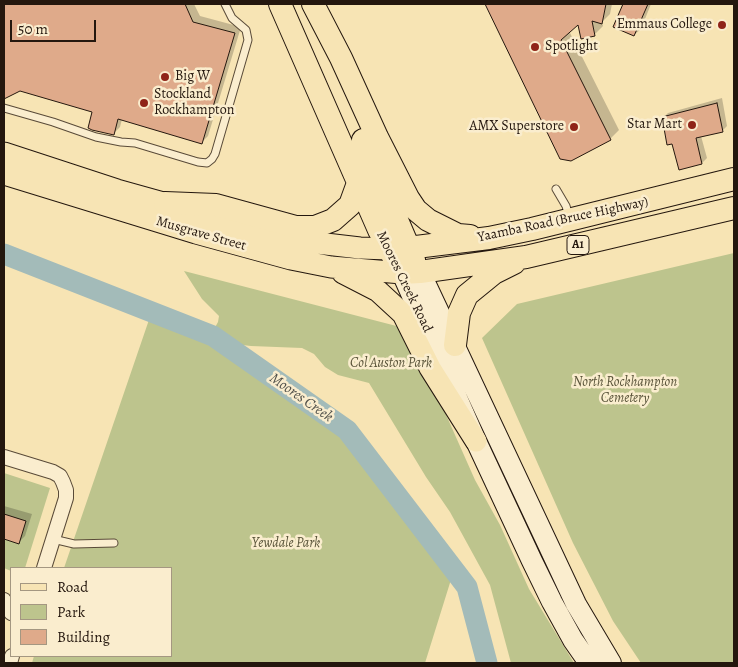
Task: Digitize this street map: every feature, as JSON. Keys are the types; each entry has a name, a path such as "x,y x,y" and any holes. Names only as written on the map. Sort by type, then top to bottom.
{"highway":[{"name":"Moores Creek Road","path":"280,4 358,183 411,272"},
{"name":"Moores Creek Road","path":"304,4 399,249"},
{"name":"A1","path":"313,4 341,58 377,137 412,204 428,220 444,229 458,235 489,238"},
{"name":"Yaamba Road (Bruce Highway)","path":"399,249 489,238 571,221 734,179"},
{"path":"165,203 216,205 296,227 315,227 333,220 350,205 358,183"},
{"name":"Yaamba Road (Bruce Highway)","path":"411,272 526,257 734,208"},
{"path":"455,345 459,313 467,295 494,273 526,257"}],"main road":[{"name":"Musgrave Street","path":"4,153 117,190 300,241 360,248 399,249"},
{"name":"Musgrave Street","path":"4,174 214,238 291,259 332,267 411,272"},
{"path":"332,267 378,291 403,314 430,368 476,441"},
{"name":"Moores Creek Road","path":"411,272 455,345 576,604 611,663"},
{"name":"Moores Creek Road","path":"411,272 476,441 552,602 573,640 589,663"}],"street":[{"path":"4,457 60,476 66,490 66,498 44,567"},
{"path":"4,600 10,611"}],"lane":[{"path":"4,108 96,137 135,143 207,163 215,154 248,40 246,30 232,18 225,4"},
{"path":"271,4 294,37"},
{"path":"556,189 566,206 571,221"},
{"path":"53,539 74,544 114,543"}],"green space":[{"name":"North Rockhampton Cemetery","path":"734,253 734,663 641,663 613,621 573,543 482,338 517,304"},
{"name":"Col Auston Park","path":"184,271 408,329 475,480 500,525 529,589 574,663 511,663 490,585 450,512 426,477 369,383 338,375 325,367 314,354 302,348 234,344 216,336 212,333 219,316 202,299"},
{"name":"Yewdale Park","path":"152,311 213,336 347,430 454,570 425,663 32,663 34,657 172,657 172,567 64,567"},
{"path":"4,473 50,488 25,567 10,567 10,571 4,568"}],"building":[{"path":"4,4 185,4 193,22 235,33 202,144 118,119 114,135 92,130 88,128 92,112 20,91 4,99"},
{"path":"485,4 606,4 602,24 592,21 595,36 581,39 578,25 561,40 611,140 571,161 560,159"},
{"path":"623,4 648,4 634,36 613,27"},
{"name":"Star Mart","path":"717,103 723,132 696,138 702,164 679,170 672,144 667,145 662,117"},
{"path":"4,514 26,521 19,544 4,539"}],"waterway":[{"name":"Moores Creek","path":"4,254 213,336 347,430 467,587 487,663"}],"place":[{"name":"Emmaus College","path":"722,25"},
{"name":"Spotlight","path":"535,47"},
{"name":"Big W","path":"165,77"},
{"name":"Stockland Rockhampton","path":"144,103"},
{"name":"Star Mart","path":"692,125"},
{"name":"AMX Superstore","path":"574,127"}]}
